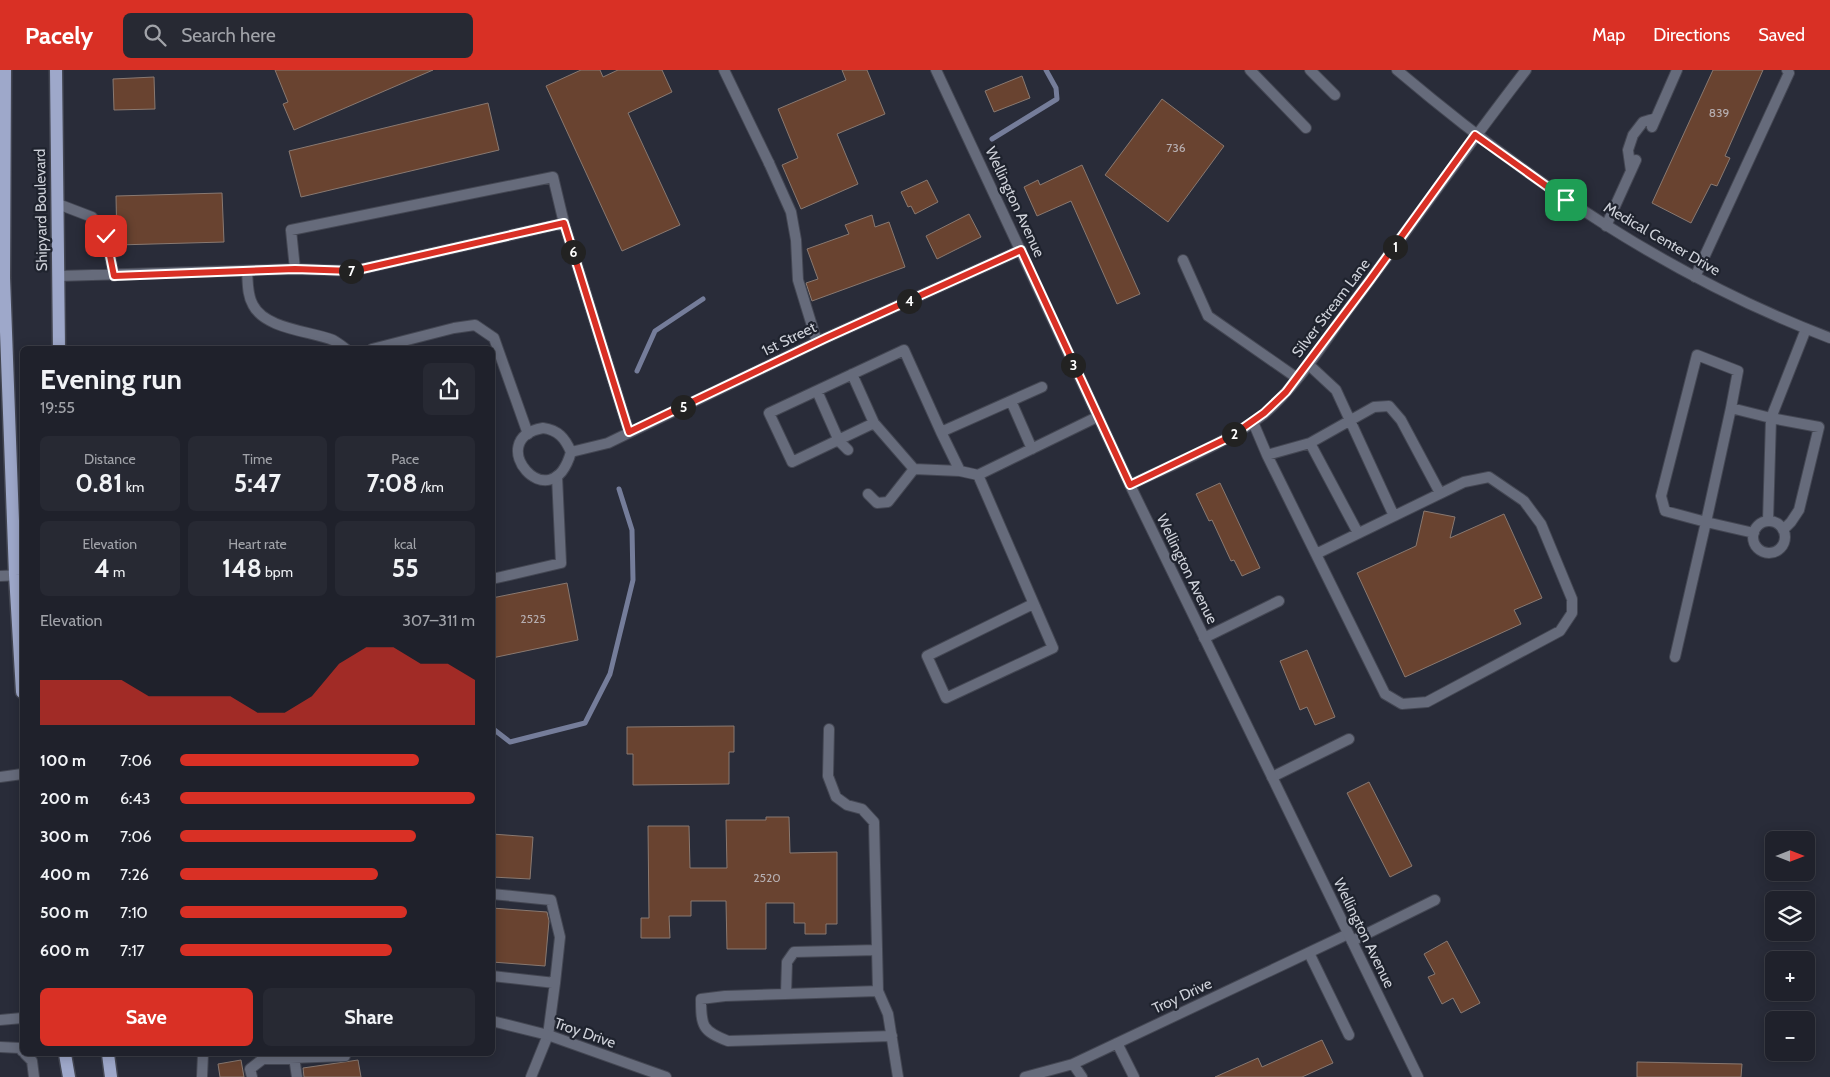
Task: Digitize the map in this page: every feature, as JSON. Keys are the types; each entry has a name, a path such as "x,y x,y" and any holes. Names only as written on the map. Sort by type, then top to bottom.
{"main road":[{"path":"5,70 3,315 20,614"},
{"name":"Shipyard Boulevard","path":"56,70 59,346"},
{"path":"65,1056 69,1077"},
{"path":"108,1056 112,1077"}],"street":[{"path":"724,70 792,212 796,240 798,280 817,342"},
{"name":"Wellington Avenue","path":"936,70 1097,417 1418,1077"},
{"path":"1251,70 1306,128"},
{"path":"1310,70 1335,95"},
{"name":"Medical Center Drive","path":"1397,70 1475,135 1606,226 1718,289 1830,338"},
{"name":"Silver Stream Lane","path":"1130,485 1230,437 1253,422 1274,404 1308,364 1475,135 1526,70"},
{"path":"1631,172 1628,150 1633,135 1642,122 1654,122 1677,70"},
{"path":"1695,277 1788,72"},
{"path":"1606,226 1636,160"},
{"path":"295,269 291,230 552,177 564,223 629,432"},
{"path":"58,204 92,217 106,236 114,276"},
{"path":"58,276 114,276 295,269 353,271 564,223"},
{"name":"1st Street","path":"571,452 608,443 817,342 1021,250"},
{"path":"1183,260 1208,316 1297,378"},
{"path":"247,271 248,294 253,307 264,317 276,324 334,341 342,346"},
{"path":"384,346 454,328 475,325 494,338 528,434"},
{"path":"1768,521 1771,418 1806,329"},
{"path":"874,423 792,462 769,413 904,350 960,471"},
{"path":"1675,657 1706,522 1738,371 1697,355 1661,496 1665,510 1706,522 1754,532"},
{"path":"1308,364 1336,390 1394,516"},
{"path":"852,374 874,423 914,468 960,471 978,475 1097,417"},
{"path":"942,432 1042,387"},
{"path":"817,391 839,440 848,450"},
{"path":"1010,402 1032,449"},
{"path":"1267,454 1310,444 1350,419 1374,407 1389,406 1401,420 1440,493"},
{"path":"1731,408 1818,427 1799,510 1792,522 1783,530"},
{"path":"1253,422 1267,454 1316,554 1385,694 1402,704 1427,702 1560,631 1572,613 1572,599 1541,524 1524,501 1489,477 1464,482 1316,554"},
{"path":"550,429 564,438 571,452 564,470 557,476 540,480 525,472 520,464 518,455 522,439 528,434 535,430 550,429"},
{"path":"1310,444 1358,533"},
{"path":"868,494 877,503 888,502 914,468"},
{"path":"978,475 1034,604 1052,648 946,698 926,656 1034,604"},
{"path":"495,578 561,563 557,476"},
{"path":"1768,521 1778,524 1783,530 1785,538 1782,547 1778,550 1763,551 1756,545 1754,532 1758,525 1768,521"},
{"path":"0,576 19,575"},
{"path":"1204,638 1279,601"},
{"path":"829,730 828,776 836,797 847,806 862,809 874,822 878,991 888,1014 898,1077"},
{"path":"1272,777 1350,739"},
{"path":"0,777 20,774"},
{"path":"495,894 551,900 560,937 548,1036 531,1077"},
{"name":"Troy Drive","path":"1025,1077 1073,1064 1309,953 1435,900"},
{"path":"786,994 787,962 794,952 877,950"},
{"path":"1309,953 1349,1034"},
{"path":"495,976 555,983"},
{"path":"878,991 725,996 701,999 701,1020 711,1035 728,1041 892,1036"},
{"path":"0,1020 20,1018"},
{"name":"Troy Drive","path":"495,1022 548,1036 666,1077"},
{"path":"0,1038 0,1047 20,1048"},
{"path":"1117,1044 1134,1077"},
{"path":"27,1056 32,1061 34,1077"},
{"path":"202,1077 203,1056"},
{"path":"252,1077 250,1069 263,1059 345,1056"},
{"path":"294,1057 297,1077"},
{"path":"1073,1064 1082,1077"}],"building":[{"path":"275,70 433,70 294,130 283,104 288,102"},
{"path":"581,70 600,70 603,77 618,70 662,70 672,92 628,113 680,225 622,251 546,86"},
{"path":"842,70 867,70 885,114 837,134 858,184 801,209 782,165 798,158 778,109 846,80"},
{"path":"1713,70 1763,70 1725,156 1730,158 1717,186 1711,184 1691,223 1652,203"},
{"path":"1022,76 1030,98 994,112 985,91"},
{"path":"154,77 155,109 114,110 113,79"},
{"path":"1162,99 1224,146 1168,222 1105,175"},
{"path":"488,103 499,150 301,197 289,151"},
{"path":"1082,165 1140,294 1117,304 1071,201 1037,216 1024,187 1038,180 1040,185"},
{"path":"927,180 938,202 915,214 911,206 908,207 901,192"},
{"path":"222,193 224,242 117,245 116,196"},
{"path":"969,214 981,237 937,259 926,236"},
{"path":"872,215 875,227 889,222 905,267 812,301 806,283 818,279 807,249 849,234 845,225"},
{"path":"1220,483 1260,568 1242,576 1234,560 1231,561 1212,520 1209,521 1196,494"},
{"path":"1424,511 1455,517 1450,538 1504,514 1542,598 1514,610 1521,624 1405,677 1357,573 1416,546"},
{"path":"567,583 578,640 495,657 495,597"},
{"path":"1307,650 1335,717 1315,725 1307,707 1300,710 1280,661"},
{"path":"734,726 734,752 729,752 729,784 633,785 633,754 627,754 627,727"},
{"path":"1369,782 1412,866 1390,877 1347,793"},
{"path":"766,817 789,817 790,853 837,852 837,924 826,924 826,934 805,934 805,923 794,923 794,903 766,903 766,949 727,949 726,901 691,901 691,916 669,916 670,938 641,938 641,918 649,918 648,826 689,826 690,868 727,868 726,820 766,820"},
{"path":"495,834 533,837 530,879 495,877"},
{"path":"495,908 547,912 549,921 545,966 495,962"},
{"path":"1447,941 1480,1003 1461,1013 1453,998 1442,1004 1428,977 1435,974 1424,954"},
{"path":"1322,1040 1333,1063 1302,1077 1215,1077 1258,1058 1262,1067"},
{"path":"241,1060 244,1077 220,1077 218,1064"},
{"path":"358,1060 361,1077 304,1077 303,1068"},
{"path":"1637,1062 1742,1064 1741,1077 1637,1077"}],"waterway":[{"path":"992,139 1057,99 1056,88 1046,70"},
{"path":"637,371 655,331 703,299"},
{"path":"495,730 510,742 585,723 610,674 633,580 632,530 619,489"}],"route":[{"path":"106,236 114,276 295,269 353,271 564,223 629,432 826,338 1021,250 1130,485 1230,437 1264,413 1286,392 1475,135 1566,200"}]}
